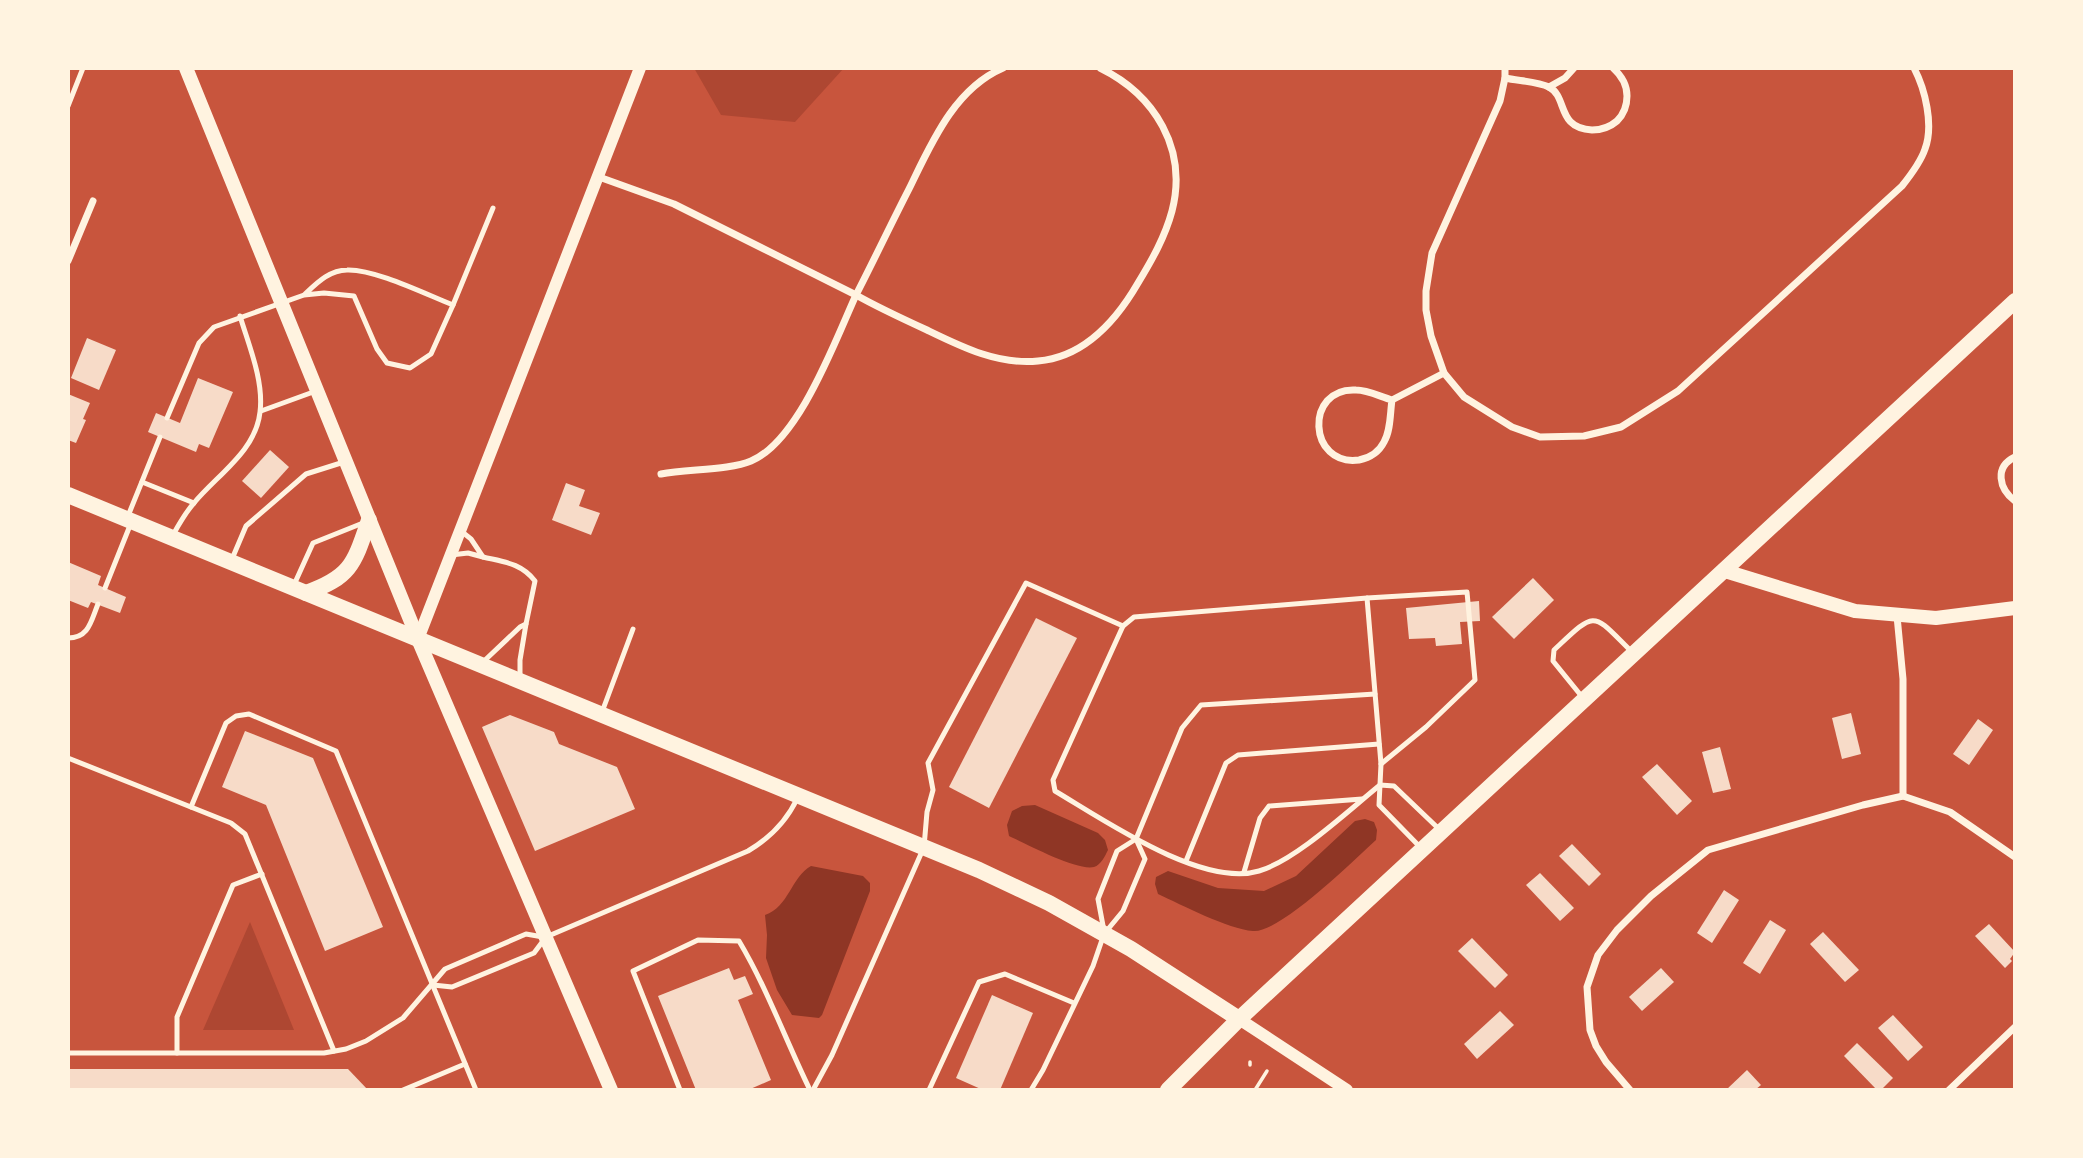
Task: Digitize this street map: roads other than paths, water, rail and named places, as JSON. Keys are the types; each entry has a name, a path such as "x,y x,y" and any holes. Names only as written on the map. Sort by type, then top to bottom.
{"main road":[{"path":"186,68 418,639 611,1090"},
{"path":"1168,1090 1239,1019 2015,301"},
{"path":"68,495 924,847 1049,903 1104,934 1239,1019"},
{"path":"299,590 328,585 342,577 354,562 369,520"},
{"path":"1725,571 1854,611 1936,618 2015,608"}],"street":[{"path":"418,639 640,68"},
{"path":"661,474 732,466 751,461 769,451 784,435 807,400 856,295 939,131 964,96 1003,68"},
{"path":"599,177 674,204 962,347 999,359 1038,361 1058,358 1094,339 1122,308 1156,251 1172,209 1176,187 1170,143 1161,122 1149,104 1134,90 1100,68"},
{"path":"1505,68 1506,78 1500,101 1438,237 1429,263 1426,297 1428,326 1444,373 1464,397 1512,426 1540,437 1584,436 1621,427 1640,416 1685,385 1892,195 1909,177 1925,149 1926,102 1914,68"},
{"path":"1549,87 1565,78 1574,68"},
{"path":"1506,78 1549,87 1559,99 1568,120 1577,126 1599,130 1619,120 1628,99 1627,88 1613,68"},
{"path":"68,261 93,201"},
{"path":"1392,400 1388,433 1376,452 1367,458 1345,459 1334,455 1326,447 1318,425 1320,412 1326,402 1336,394 1359,390 1392,400 1444,373"},
{"path":"2015,457 2004,465 2001,475 2001,485 2006,495 2015,501"},
{"path":"1897,616 1903,680 1903,796"},
{"path":"1630,1090 1596,1046 1590,1030 1587,987 1598,955 1617,930 1672,877 1709,850 1903,796 1950,812 2015,858"},
{"path":"1239,1019 1346,1090"},
{"path":"1948,1090 2015,1027"}],"lane":[{"path":"68,106 83,68"},
{"path":"167,418 200,343 214,327 304,295 354,296 377,349 387,363 410,368 431,354 493,208"},
{"path":"304,295 323,277 345,270 374,274 453,305"},
{"path":"171,537 194,503 243,450 256,430 261,411 260,389 240,316"},
{"path":"261,411 316,391"},
{"path":"105,588 159,440"},
{"path":"231,562 246,526 306,474 344,461"},
{"path":"142,482 194,503"},
{"path":"299,590 313,543 369,520"},
{"path":"460,530 471,539 483,557"},
{"path":"451,555 468,553 519,565 527,570 535,581 520,660 520,681"},
{"path":"811,1090 832,1055 924,847 927,812 933,790 928,763 1026,583 1122,626"},
{"path":"1381,764 1426,727 1475,680 1467,592 1134,617 1122,626 1053,779 1055,791 1136,839 1169,855 1226,874 1259,871 1297,851 1380,785 1394,786 1442,832"},
{"path":"1367,598 1381,764 1379,805 1423,850"},
{"path":"68,638 80,637 86,633 98,604"},
{"path":"1584,701 1553,661 1554,650 1584,622 1601,621 1635,654"},
{"path":"480,664 520,626 526,624"},
{"path":"601,715 633,629"},
{"path":"1104,934 1098,899 1117,851 1136,839 1182,728 1201,705 1375,694"},
{"path":"191,807 226,723 236,716 249,714 337,751 476,1090"},
{"path":"1186,861 1226,763 1238,755 1379,744"},
{"path":"68,758 231,823 240,829 249,841 334,1051"},
{"path":"433,985 452,987 534,953 546,937 755,847 781,825 798,796"},
{"path":"1244,872 1260,818 1269,806 1363,799"},
{"path":"1031,1090 1093,966 1104,934 1123,911 1145,859 1136,839"},
{"path":"177,1054 177,1017 233,885 262,874"},
{"path":"68,1054 346,1049 366,1041 403,1017 444,969 526,934 546,937"},
{"path":"680,1090 633,971 698,940 739,941 751,961 811,1090"},
{"path":"929,1090 979,982 1005,974 1074,1003"},
{"path":"403,1090 465,1064"}]}
